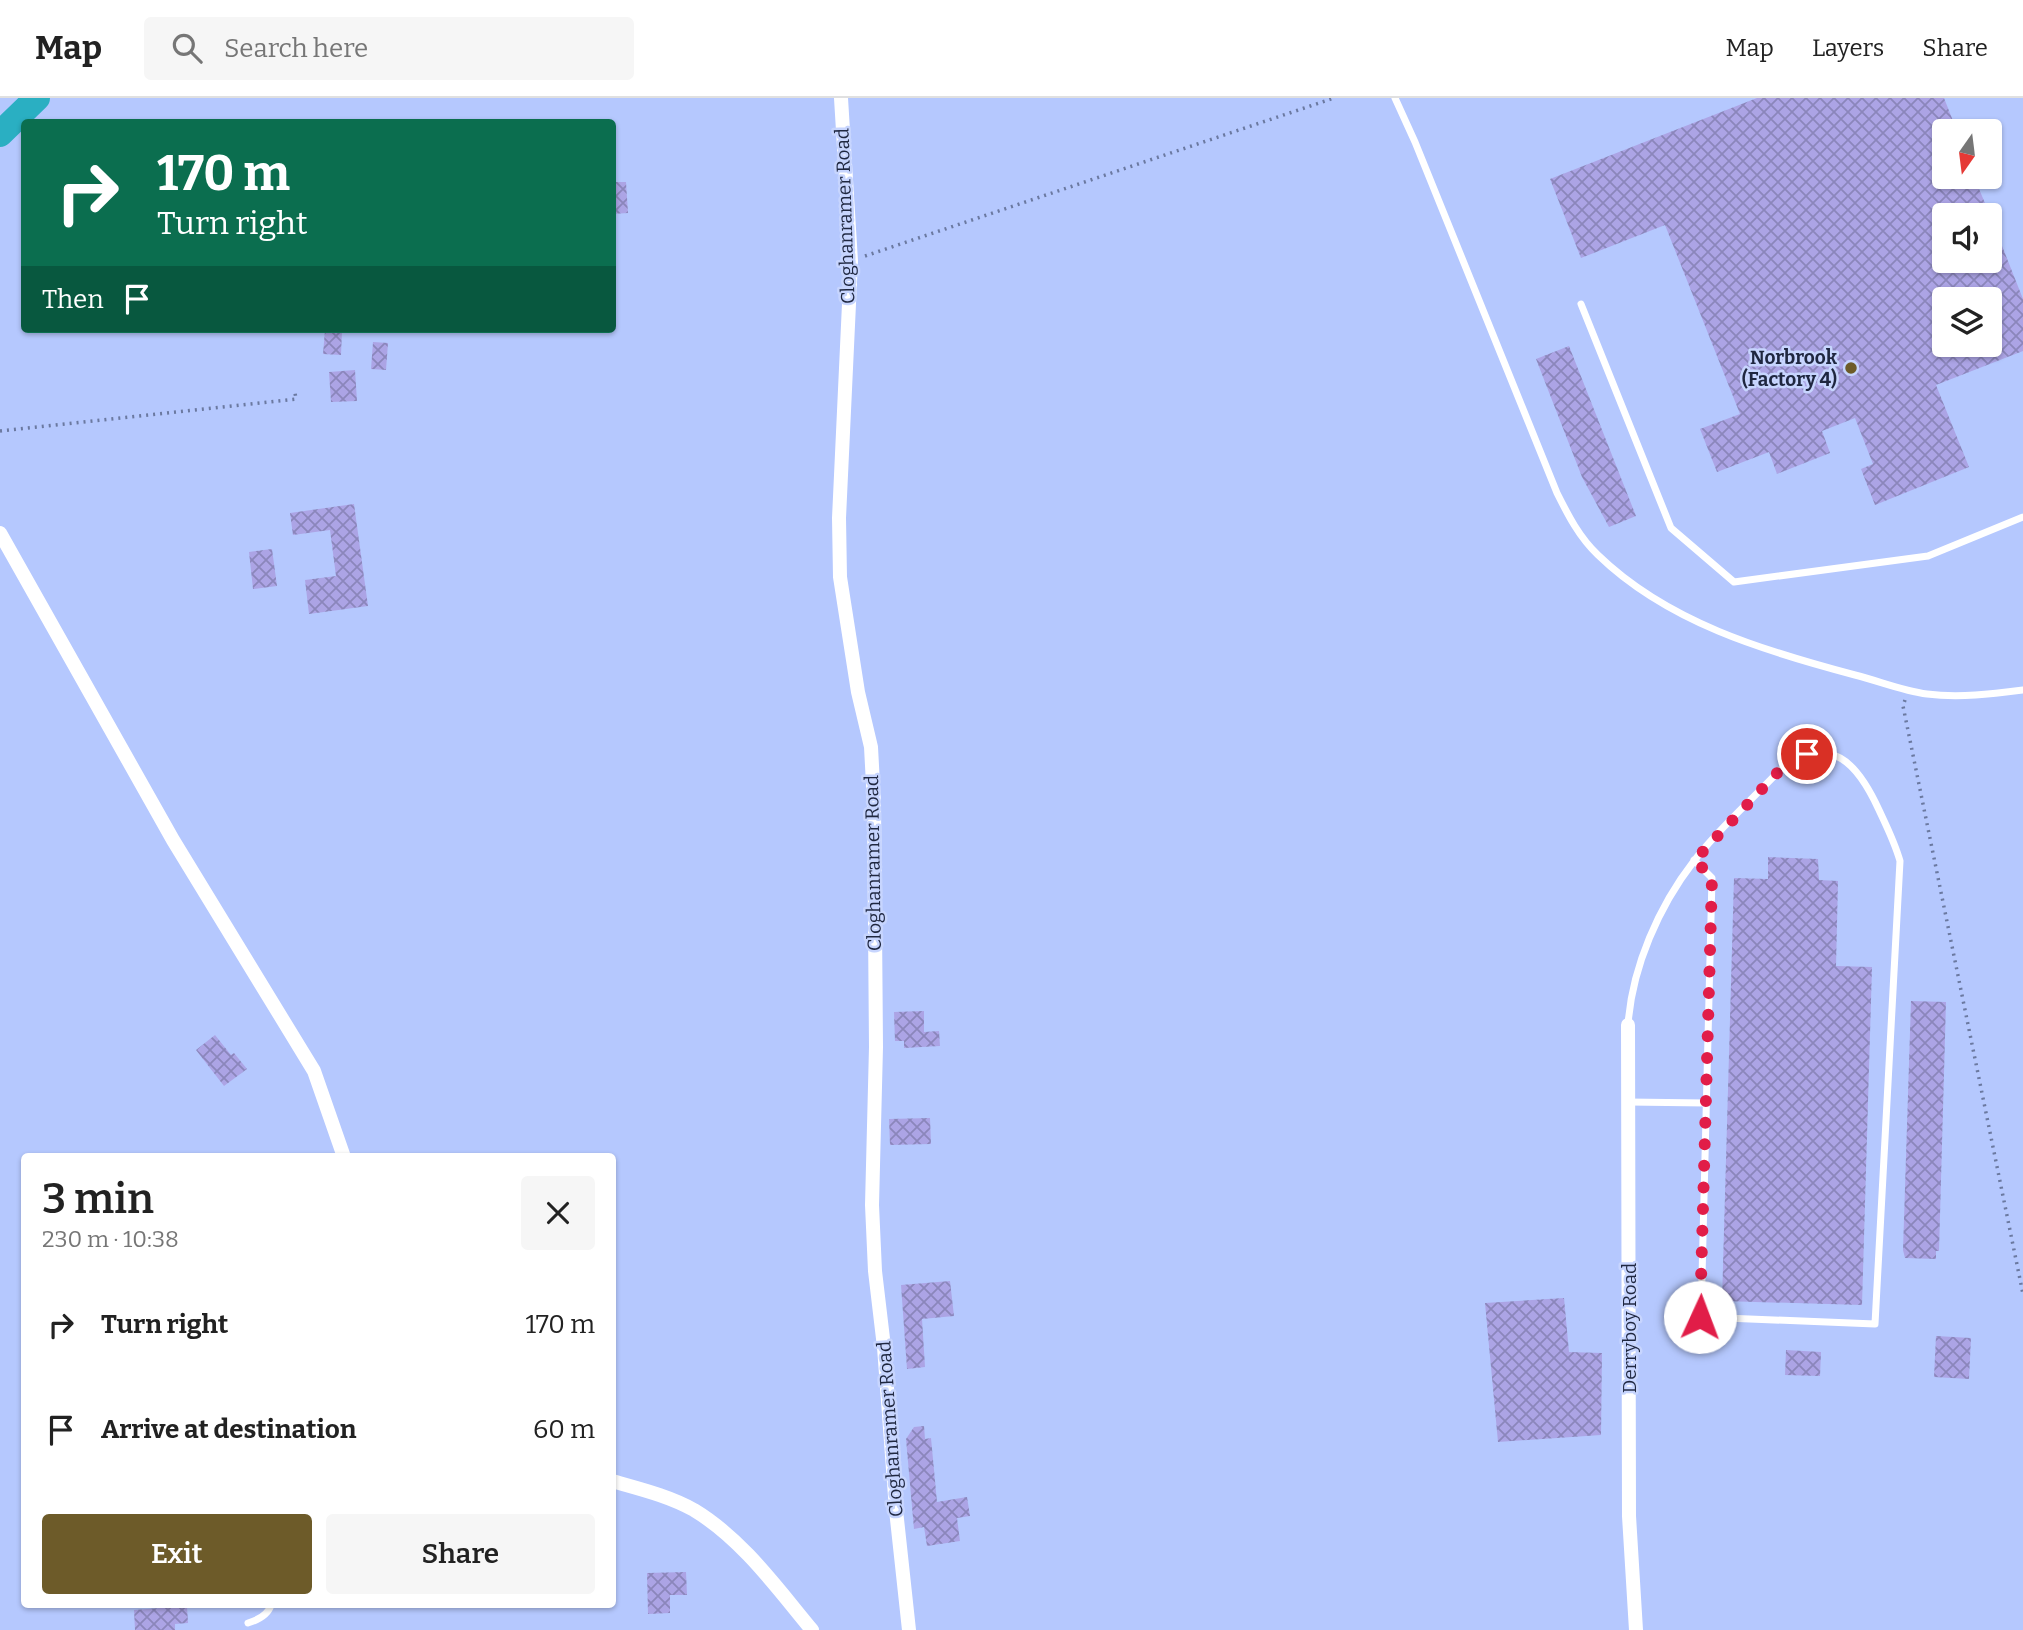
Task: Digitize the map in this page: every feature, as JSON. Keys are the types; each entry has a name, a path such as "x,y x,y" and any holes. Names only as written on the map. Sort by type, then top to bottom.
{"highway":[{"path":"0,134 37,98"}],"street":[{"name":"Cloghanramer Road","path":"841,98 850,261 839,518 840,577 858,692 871,747 876,1047 872,1205 875,1271 909,1630"},
{"path":"0,534 173,839 314,1072 343,1153"},
{"name":"Derryboy Road","path":"1628,1025 1629,1516 1636,1630"},
{"path":"616,1481 669,1498 715,1524 749,1555 813,1630"}],"lane":[{"path":"1395,98 1557,493 1574,527 1597,554 1645,593 1724,635 1820,666 1927,694 1979,695 2023,690"},
{"path":"1581,304 1671,527 1734,582 1928,556 2023,517"},
{"path":"1628,1025 1629,1004 1637,973 1651,937 1673,893 1695,860 1780,770 1807,754 1835,755 1848,763 1861,775 1896,845 1900,861 1875,1324 1700,1317 1712,878 1695,860"},
{"path":"1628,1102 1706,1103"},
{"path":"248,1623 258,1620 270,1608"}],"path":[{"path":"850,261 1334,98"},
{"path":"0,431 296,399 295,393"},
{"path":"1907,689 1903,706 2023,1294"}],"building":[{"path":"1757,98 1944,98 1952,119 1932,119 1932,189 1979,189 1985,203 1932,203 1932,273 2002,273 2002,246 2023,299 2023,351 1936,385 1969,467 1875,505 1861,469 1873,464 1855,418 1822,431 1830,453 1777,474 1769,452 1717,472 1700,429 1740,414 1665,225 1581,258 1550,179"},
{"path":"616,182 626,182 628,213 616,214"},
{"path":"325,333 342,333 341,355 323,354"},
{"path":"373,342 388,343 386,370 371,369"},
{"path":"1569,346 1636,516 1609,527 1582,477 1536,359"},
{"path":"355,370 357,401 331,402 329,372"},
{"path":"354,504 368,606 309,614 305,580 336,576 330,530 293,535 290,513"},
{"path":"272,549 277,586 253,589 249,552"},
{"path":"1768,857 1818,859 1819,880 1838,881 1836,966 1872,967 1862,1305 1722,1301 1734,878 1768,879"},
{"path":"1911,1001 1946,1002 1939,1251 1936,1251 1936,1259 1905,1258 1903,1250"},
{"path":"924,1011 924,1032 939,1031 940,1046 904,1048 904,1041 895,1041 894,1012"},
{"path":"215,1035 247,1069 224,1086 196,1050"},
{"path":"930,1118 931,1144 890,1145 889,1119"},
{"path":"950,1281 954,1316 922,1319 925,1367 907,1369 901,1285"},
{"path":"1564,1298 1569,1352 1602,1353 1601,1435 1498,1442 1485,1303"},
{"path":"1936,1336 1971,1338 1969,1379 1934,1377"},
{"path":"1786,1350 1821,1352 1820,1376 1785,1375"},
{"path":"924,1426 925,1439 931,1438 937,1502 967,1497 970,1516 957,1518 960,1541 927,1546 924,1527 914,1529 906,1439 914,1427"},
{"path":"686,1572 687,1595 670,1595 670,1613 648,1614 647,1573"},
{"path":"187,1608 188,1623 175,1624 175,1630 135,1630 134,1610"}],"place":[{"name":"Norbrook (Factory 4)","path":"1851,368"}],"route":[{"path":"1700,1317 1712,878 1695,860 1780,770 1807,754"}]}
